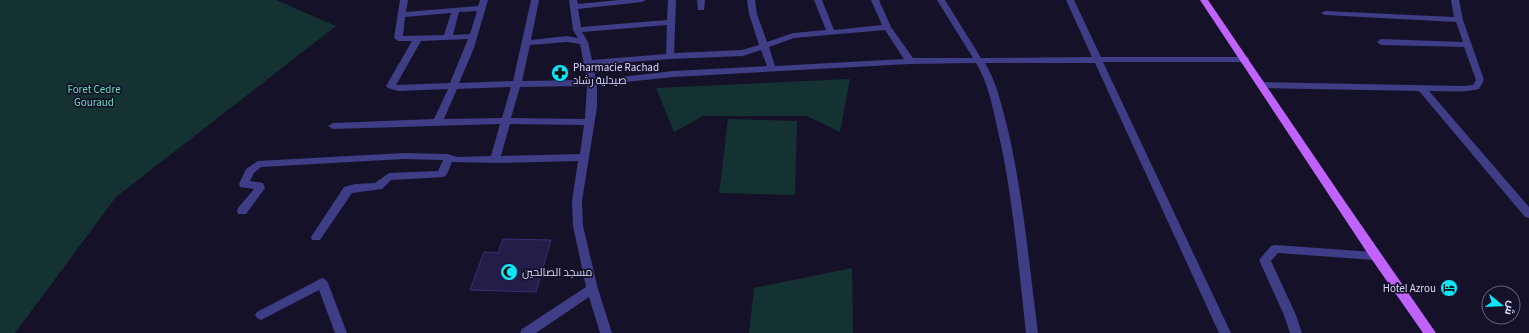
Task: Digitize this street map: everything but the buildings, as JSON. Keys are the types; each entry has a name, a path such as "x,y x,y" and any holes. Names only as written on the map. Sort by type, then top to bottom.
{"main road":[{"path":"1204,0 1263,85 1374,256 1430,333"}],"street":[{"path":"404,0 398,38 418,39 474,36"},
{"path":"495,160 516,85 535,0"},
{"path":"606,333 592,289 578,226 577,201 592,107 592,84 584,42 577,30 573,3 642,0"},
{"path":"670,56 670,22 672,0"},
{"path":"751,0 753,14 772,69"},
{"path":"818,0 831,33"},
{"path":"874,0 887,27 910,61"},
{"path":"941,0 989,77 994,93 1010,159 1032,333"},
{"path":"1070,0 1097,61 1225,333"},
{"path":"1263,85 1463,89 1476,87 1480,80 1459,20 1455,0"},
{"path":"402,15 456,10 483,4 463,67 438,122"},
{"path":"448,37 456,10"},
{"path":"1324,13 1459,20"},
{"path":"577,30 670,22"},
{"path":"589,63 670,56 743,53 793,36 887,27"},
{"path":"418,39 391,86 398,88 549,83 592,84 673,74 910,61 1245,59"},
{"path":"526,43 567,39 584,42"},
{"path":"1382,42 1468,45"},
{"path":"1422,88 1529,214"},
{"path":"333,126 438,122 590,122"},
{"path":"242,211 260,188 259,186 244,184 250,171 258,164 404,156 450,158 456,160 584,157"},
{"path":"316,237 348,190 378,186 389,177 440,174 443,172 450,158"},
{"path":"1296,333 1290,315 1265,260 1275,249 1374,256"},
{"path":"261,315 322,283 341,333"},
{"path":"526,333 592,289"}],"green space":[{"name":"Foret Cedre Gouraud","path":"0,0 276,0 336,26 116,197 15,333 0,333"},
{"path":"850,79 840,132 807,116 703,116 674,132 656,88"},
{"path":"728,119 797,121 795,195 719,193"},
{"path":"852,268 853,333 749,333 754,288"}],"place":[{"name":"Pharmacie Rachad صيدلية رشاد","path":"560,73"},
{"name":"مسجد الصالحين","path":"509,272"},
{"name":"Hotel Azrou","path":"1449,288"}]}
